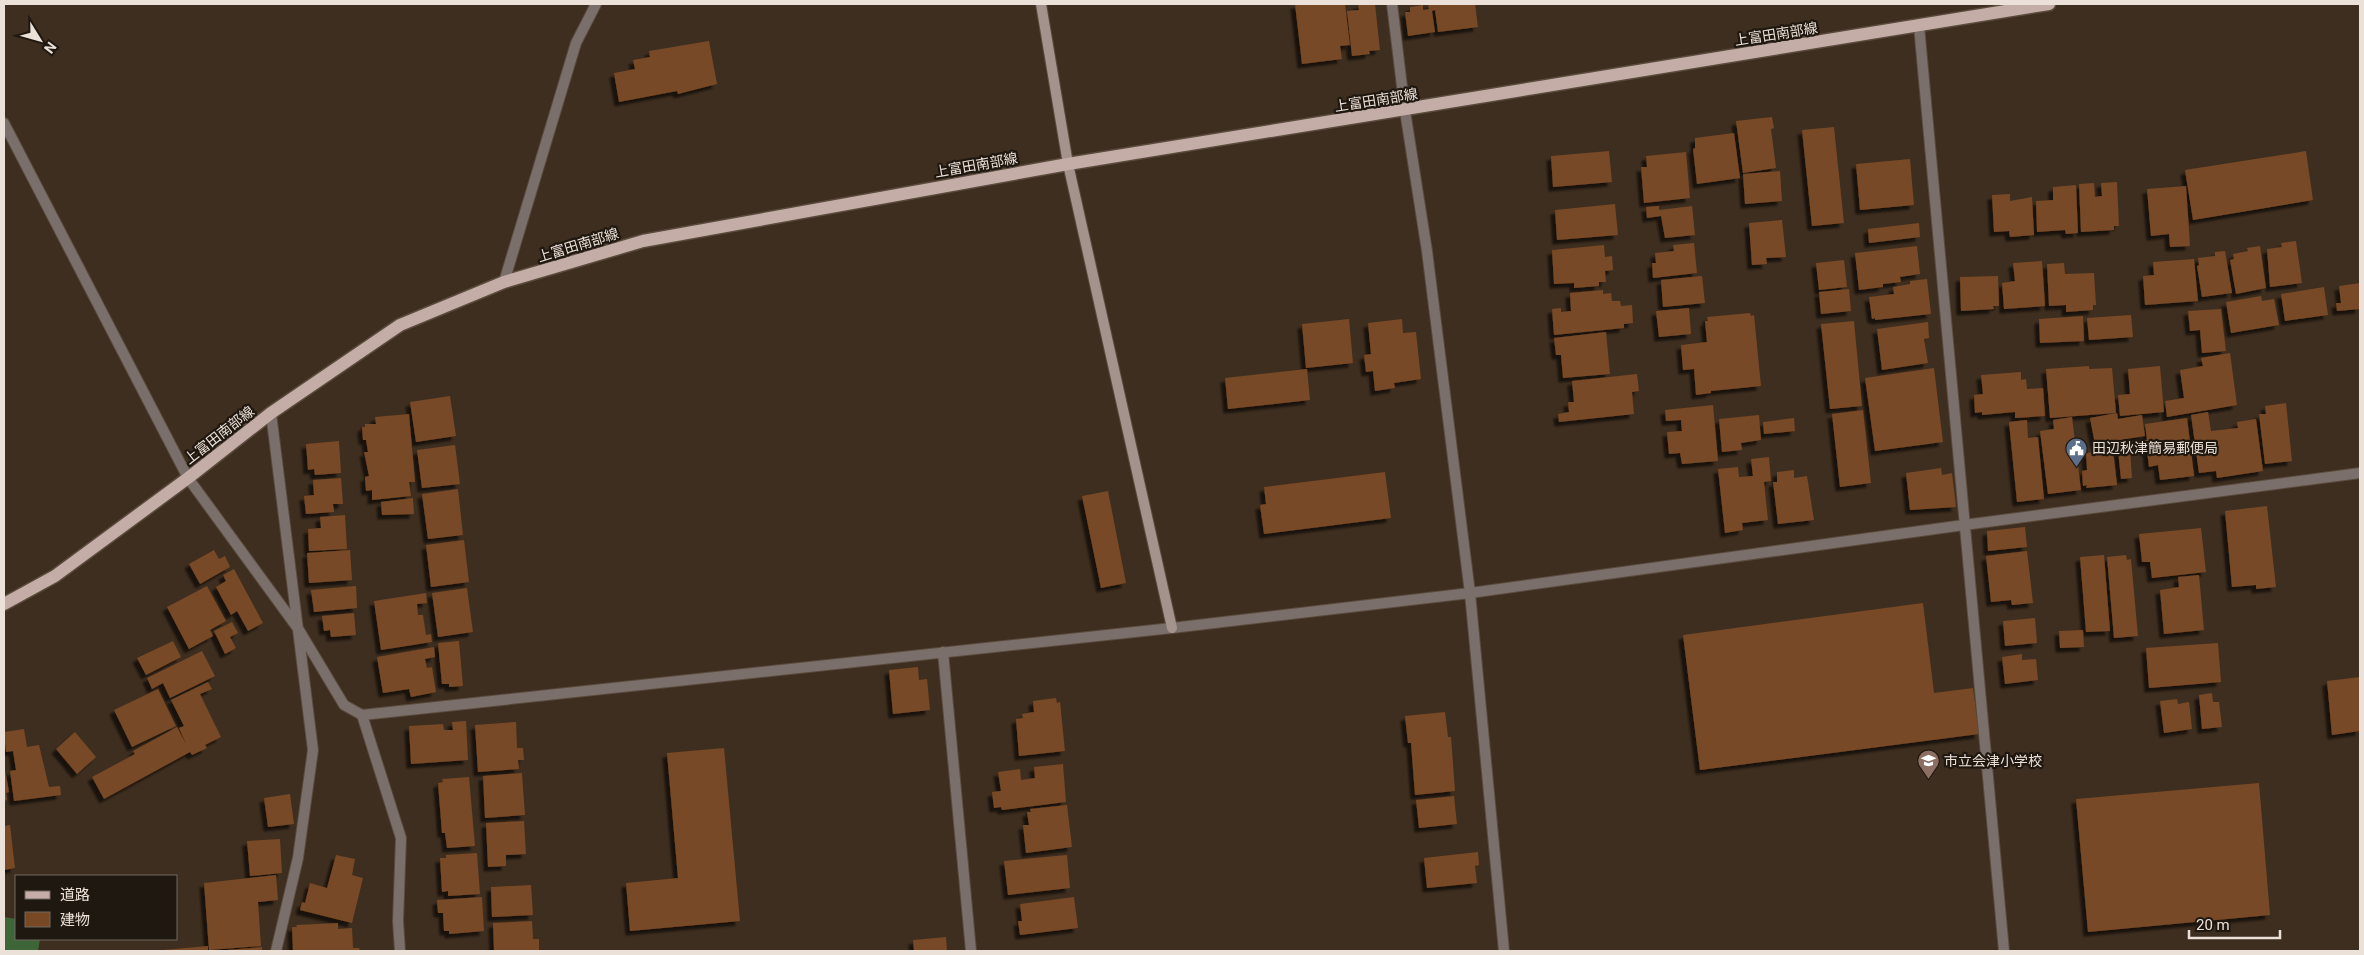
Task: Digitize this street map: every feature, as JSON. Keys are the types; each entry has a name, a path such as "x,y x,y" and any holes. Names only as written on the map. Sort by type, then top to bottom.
{"main road":[{"name":"上富田南部線","path":"4,604 55,576 188,478 271,413 400,325 504,282 643,241 1068,164 1404,111 2049,4"}],"street":[{"path":"504,282 576,43 596,4"},
{"path":"1041,4 1068,164 1172,628"},
{"path":"1392,4 1404,111 1427,251 1470,593 1504,951"},
{"path":"1919,26 2004,951"},
{"path":"4,123 188,478 299,630 344,705 362,715 1172,628 1470,593 2360,473"},
{"path":"271,413 314,750 298,858 276,951"},
{"path":"943,652 971,951"},
{"path":"362,715 401,838 398,921 400,951"}],"green space":[{"path":"4,917 15,919 15,940 40,940 38,951 4,951"}],"building":[{"path":"1295,4 1345,4 1350,45 1340,46 1342,59 1302,64"},
{"path":"1358,4 1375,4 1380,50 1369,51 1370,54 1352,56 1347,11 1359,10"},
{"path":"1428,4 1475,4 1478,27 1438,32 1435,10 1432,11 1435,32 1408,36 1405,12 1410,12 1410,7 1423,5 1423,10 1429,9"},
{"path":"709,41 717,84 678,94 677,91 619,102 614,73 635,69 633,60 650,57 649,51"},
{"path":"1772,117 1774,128 1771,129 1776,168 1743,173 1736,121"},
{"path":"1834,127 1844,223 1812,226 1802,130"},
{"path":"1734,133 1740,178 1697,184 1693,149 1695,148 1695,138"},
{"path":"1609,151 1612,182 1553,187 1551,156"},
{"path":"2306,151 2313,200 2193,220 2185,170"},
{"path":"1686,152 1690,198 1644,203 1641,167 1647,167 1646,156"},
{"path":"1910,159 1914,205 1860,210 1856,164"},
{"path":"1780,171 1782,201 1745,204 1743,174"},
{"path":"2117,182 2119,226 2114,226 2114,230 2081,232 2079,184 2094,183 2095,197 2102,196 2101,183"},
{"path":"2076,185 2078,233 2066,234 2065,230 2037,232 2036,201 2053,200 2053,187"},
{"path":"2186,186 2190,246 2170,247 2169,234 2151,236 2147,189"},
{"path":"2010,194 2010,201 2032,197 2034,235 2010,237 2009,231 1994,232 1992,195"},
{"path":"1615,204 1618,235 1557,240 1555,210"},
{"path":"1659,206 1659,210 1692,206 1695,235 1665,238 1661,216 1647,218 1646,207"},
{"path":"1782,220 1786,257 1766,258 1767,264 1752,265 1749,223"},
{"path":"1919,223 1920,237 1869,243 1868,229"},
{"path":"2296,241 2302,283 2270,287 2267,249 2282,247 2281,243"},
{"path":"1694,243 1697,273 1653,278 1652,263 1656,263 1655,253 1674,251 1673,245"},
{"path":"1604,245 1605,257 1612,256 1613,270 1605,271 1606,282 1599,282 1599,286 1574,288 1574,283 1554,284 1552,250"},
{"path":"1917,246 1920,274 1900,277 1901,282 1883,284 1883,287 1859,290 1855,253"},
{"path":"2260,246 2266,288 2236,294 2230,260 2234,259 2233,254 2248,251 2247,248"},
{"path":"2225,251 2232,293 2202,297 2197,266 2199,265 2198,258 2215,256 2215,252"},
{"path":"2194,259 2198,301 2145,305 2143,276 2154,275 2153,262"},
{"path":"1844,260 1847,287 1819,290 1816,263"},
{"path":"2042,261 2045,306 2004,309 2002,283 2015,281 2013,263"},
{"path":"2064,263 2065,274 2094,273 2096,305 2093,305 2093,310 2066,312 2066,305 2049,306 2047,264"},
{"path":"1702,276 1705,303 1663,307 1661,280"},
{"path":"1998,276 1999,306 1993,306 1994,309 1961,311 1960,277"},
{"path":"1927,279 1931,314 1872,319 1869,297 1894,294 1893,287 1910,284 1910,281"},
{"path":"2360,283 2360,309 2337,311 2336,303 2341,303 2339,286"},
{"path":"2324,287 2328,315 2285,321 2281,294"},
{"path":"1849,289 1851,311 1821,314 1819,292"},
{"path":"1603,290 1603,294 1611,293 1612,301 1620,301 1621,306 1632,305 1633,323 1624,324 1624,328 1554,335 1552,309 1561,308 1561,312 1571,311 1570,293"},
{"path":"2261,296 2262,301 2274,299 2279,325 2231,333 2226,302"},
{"path":"1689,308 1691,334 1659,337 1656,311"},
{"path":"2221,309 2226,351 2202,353 2200,330 2190,331 2188,311"},
{"path":"1750,313 1751,316 1754,315 1761,386 1711,391 1711,393 1696,395 1694,369 1683,370 1681,345 1707,342 1705,321 1708,321 1707,317"},
{"path":"2131,315 2133,337 2089,340 2087,318"},
{"path":"2083,316 2084,341 2040,343 2039,319"},
{"path":"1349,319 1353,363 1306,368 1302,324"},
{"path":"1402,319 1403,333 1416,332 1421,379 1394,383 1395,388 1375,391 1373,371 1366,372 1364,355 1371,354 1368,323"},
{"path":"1854,321 1862,406 1830,409 1821,324"},
{"path":"1928,322 1929,338 1924,339 1928,363 1882,370 1877,329"},
{"path":"1606,332 1610,374 1563,378 1561,355 1556,355 1554,338"},
{"path":"2230,353 2237,405 2167,417 2165,401 2184,398 2180,370 2203,366 2201,358"},
{"path":"2089,366 2089,369 2112,368 2116,413 2050,418 2046,369"},
{"path":"2160,366 2164,412 2120,416 2118,395 2130,394 2128,369"},
{"path":"1934,368 1943,442 1875,451 1865,378"},
{"path":"1307,369 1310,400 1228,409 1225,378"},
{"path":"2021,372 2021,380 2026,379 2027,389 2043,388 2045,416 2015,418 2015,412 1982,415 1982,412 1975,413 1974,395 1983,394 1981,375"},
{"path":"1637,374 1639,391 1632,392 1634,414 1559,422 1558,414 1569,412 1568,402 1574,402 1572,381"},
{"path":"450,396 456,436 416,442 410,402"},
{"path":"2286,403 2292,461 2265,464 2259,414 2266,414 2265,406"},
{"path":"1713,405 1718,461 1682,464 1680,453 1669,454 1667,432 1682,431 1681,420 1666,421 1665,410"},
{"path":"1863,410 1871,483 1840,487 1832,414"},
{"path":"2208,412 2211,431 2238,428 2237,422 2256,419 2263,471 2217,478 2216,471 2199,473 2191,415"},
{"path":"2117,413 2118,419 2142,415 2145,436 2095,444 2090,418"},
{"path":"409,414 415,482 409,482 411,496 372,500 372,490 366,491 365,477 369,476 364,452 368,452 366,440 363,440 362,427 365,427 365,424 376,424 375,417"},
{"path":"1759,415 1761,440 1741,443 1742,450 1722,452 1719,419"},
{"path":"2072,417 2081,490 2048,494 2040,431 2054,429 2053,420"},
{"path":"1794,418 1795,431 1764,434 1763,422"},
{"path":"2187,418 2194,476 2160,480 2158,465 2149,467 2147,451 2144,451 2143,440 2147,440 2145,424"},
{"path":"2027,420 2028,438 2038,437 2044,499 2017,502 2009,422"},
{"path":"339,441 341,473 315,475 314,469 308,470 306,444"},
{"path":"455,445 460,484 422,488 417,450"},
{"path":"2113,450 2117,485 2086,488 2087,485 2083,486 2082,471 2087,470 2086,453"},
{"path":"2130,450 2132,478 2121,479 2118,451"},
{"path":"1769,457 1771,481 1764,482 1768,520 1742,523 1743,530 1725,533 1718,469 1738,467 1739,477 1753,476 1751,459"},
{"path":"1941,468 1942,475 1952,473 1956,507 1910,510 1906,473"},
{"path":"1794,470 1794,478 1807,476 1814,520 1778,524 1773,482 1777,482 1777,472"},
{"path":"1385,472 1391,518 1264,534 1260,505 1266,504 1264,487"},
{"path":"341,478 343,504 333,504 334,512 306,514 304,496 314,495 313,480"},
{"path":"458,489 463,535 428,539 422,494"},
{"path":"1108,491 1126,583 1101,588 1082,496"},
{"path":"413,498 414,514 382,515 381,502"},
{"path":"2267,506 2276,587 2256,589 2256,585 2232,587 2225,511"},
{"path":"345,515 347,549 309,551 308,529 321,528 320,517"},
{"path":"2025,527 2027,547 1988,551 1987,531"},
{"path":"2201,528 2206,572 2152,578 2150,562 2142,562 2139,534"},
{"path":"464,540 469,582 431,587 426,545"},
{"path":"214,550 219,559 225,556 230,567 200,584 189,564"},
{"path":"350,550 352,580 309,583 307,553"},
{"path":"2027,551 2033,603 2012,605 2011,600 1991,602 1986,556"},
{"path":"2104,555 2110,631 2086,632 2080,557"},
{"path":"2126,555 2127,560 2131,559 2138,636 2114,638 2107,557"},
{"path":"234,569 263,623 248,631 237,611 231,615 216,587 226,581 223,575"},
{"path":"2199,575 2204,630 2164,634 2160,590 2179,587 2178,577"},
{"path":"207,586 226,621 210,630 213,636 189,649 167,607"},
{"path":"356,586 357,608 314,612 311,590"},
{"path":"467,588 473,632 438,637 432,593"},
{"path":"426,593 427,603 417,604 418,615 423,615 426,635 431,634 432,642 381,650 374,601"},
{"path":"1923,603 1934,693 1973,688 1979,734 1700,770 1683,635"},
{"path":"354,613 356,635 331,637 330,630 324,631 322,616"},
{"path":"2035,618 2037,643 2005,646 2003,621"},
{"path":"232,622 238,633 230,637 236,648 225,654 214,631"},
{"path":"2083,630 2084,647 2060,648 2059,631"},
{"path":"173,641 181,657 146,675 137,658"},
{"path":"459,641 463,686 449,687 449,684 442,684 438,643"},
{"path":"2218,643 2221,682 2149,688 2146,648"},
{"path":"434,647 435,657 425,659 427,668 432,667 436,692 411,697 409,689 383,693 377,657"},
{"path":"202,651 215,676 170,698 163,683 152,689 147,678"},
{"path":"2022,654 2022,660 2036,659 2038,680 2005,684 2002,657"},
{"path":"918,667 919,680 927,679 930,710 893,714 889,670"},
{"path":"2360,677 2360,731 2332,735 2327,681"},
{"path":"208,682 212,689 200,694 221,737 205,745 207,748 192,755 190,752 104,799 92,777 135,754 133,751 177,727 186,744 179,728 184,726 171,700"},
{"path":"158,689 176,726 132,747 114,710"},
{"path":"2212,693 2213,702 2219,702 2222,727 2202,729 2199,695"},
{"path":"1056,698 1057,703 1060,702 1065,751 1019,756 1016,719 1023,718 1022,714 1034,712 1033,701"},
{"path":"2177,699 2178,704 2189,702 2192,729 2164,733 2160,701"},
{"path":"1445,712 1448,737 1451,737 1455,791 1415,795 1411,743 1408,743 1405,716"},
{"path":"466,721 468,760 411,764 409,726 443,724 444,730 453,730 452,722"},
{"path":"516,722 517,748 523,748 524,760 518,760 519,769 478,772 475,725"},
{"path":"24,729 27,747 39,745 49,787 60,786 61,795 14,801 10,771 16,770 13,751 6,752 4,732"},
{"path":"75,732 96,757 77,774 56,749"},
{"path":"724,748 740,921 630,931 626,883 678,878 667,753"},
{"path":"4,764 9,792 6,793 7,800 4,801"},
{"path":"1063,764 1066,802 1002,810 1001,807 994,808 992,792 1001,791 998,772 1020,769 1021,780 1035,778 1034,767"},
{"path":"522,773 525,815 485,818 483,776"},
{"path":"469,777 475,846 447,848 445,833 442,833 438,783 443,782 442,779"},
{"path":"2259,783 2270,915 2088,932 2076,799"},
{"path":"290,794 294,824 268,827 264,798"},
{"path":"1454,796 1457,824 1419,828 1416,800"},
{"path":"1067,805 1072,847 1026,853 1023,825 1029,825 1027,812 1031,812 1030,809"},
{"path":"524,821 526,854 506,855 506,866 488,867 486,823"},
{"path":"10,825 15,868 4,870 4,826"},
{"path":"280,839 282,873 250,876 247,841"},
{"path":"1478,852 1479,865 1475,866 1477,883 1427,888 1424,858"},
{"path":"477,853 480,894 448,896 448,891 442,892 440,858 446,858 446,855"},
{"path":"336,855 355,859 352,875 363,878 352,923 300,910 302,902 305,903 310,883 327,888"},
{"path":"1067,855 1070,888 1008,895 1004,861"},
{"path":"276,875 278,900 258,902 261,946 209,950 204,883"},
{"path":"531,885 533,915 492,917 491,887"},
{"path":"482,897 484,931 449,934 449,931 444,931 443,913 438,913 437,900"},
{"path":"1074,897 1078,928 1020,935 1018,921 1022,921 1020,904"},
{"path":"532,921 533,939 539,939 539,951 494,951 493,923"},
{"path":"338,923 338,929 352,928 353,948 359,948 360,951 293,951 292,927 297,927 296,925"},
{"path":"946,937 947,951 914,951 913,940"},
{"path":"208,946 208,951 163,950"},
{"path":"262,947 262,951 227,951 227,950"}],"place":[{"name":"田辺秋津簡易郵便局","path":"2076,467"},
{"name":"市立会津小学校","path":"1928,780"}]}
